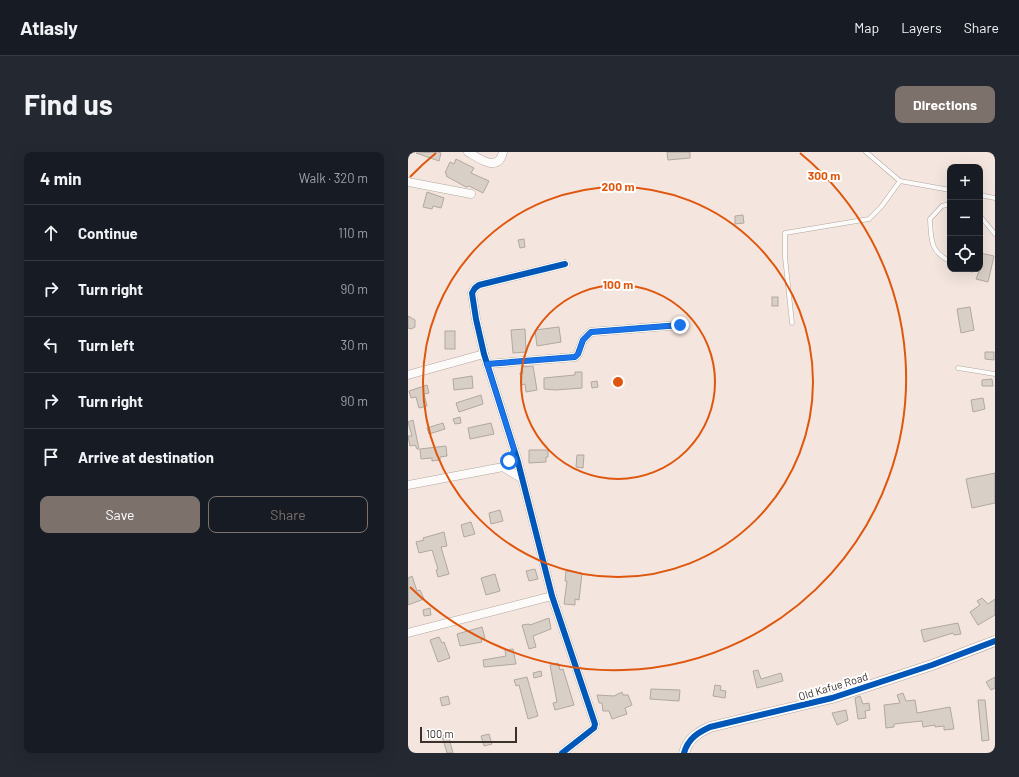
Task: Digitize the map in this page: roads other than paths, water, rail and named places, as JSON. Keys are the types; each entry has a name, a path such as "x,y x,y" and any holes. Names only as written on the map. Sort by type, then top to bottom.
{"street":[{"path":"468,152 493,164 498,163 503,152"},
{"path":"408,182 471,194"},
{"path":"562,753 594,728 595,724 552,596 514,449 484,354 472,293 475,288 520,274 565,264"},
{"path":"487,364 575,357 578,354 583,340 591,332 680,325"},
{"path":"408,375 484,354"},
{"path":"408,485 503,466 509,461 514,449"},
{"path":"503,466 521,478"},
{"path":"408,633 552,596"},
{"name":"Old Kafue Road","path":"684,753 694,735 710,727 832,698 932,665 995,641"}],"lane":[{"path":"866,152 900,181 947,189"},
{"path":"792,323 783,237 785,233 869,219 881,207 900,181"},
{"path":"983,196 995,198"},
{"path":"947,205 942,206 930,219 931,241 940,256 947,260"},
{"path":"983,220 995,234"},
{"path":"958,368 995,374"}]}
